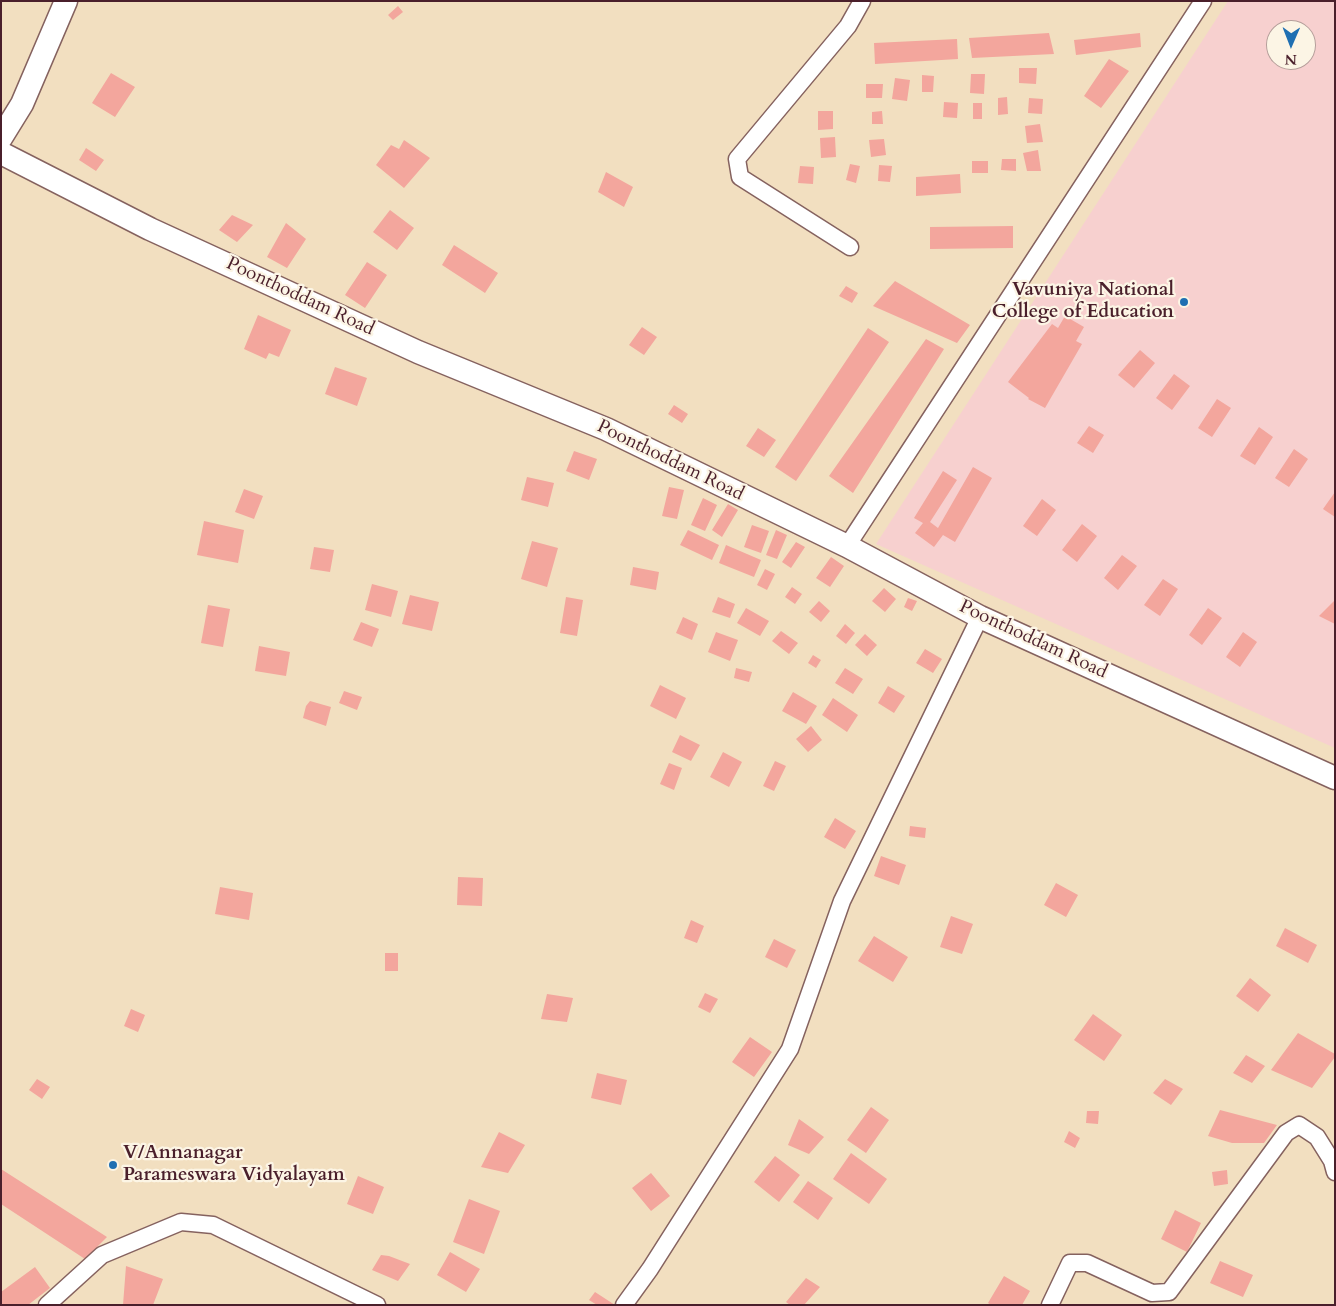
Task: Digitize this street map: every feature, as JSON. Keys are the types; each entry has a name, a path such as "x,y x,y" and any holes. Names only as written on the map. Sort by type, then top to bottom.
{"street":[{"path":"1,138 22,104 66,1"},
{"path":"850,247 740,177 737,159 848,26 862,1"},
{"path":"847,546 1203,1"},
{"name":"Poonthoddam Road","path":"1,153 150,229 418,352 606,429 847,546 980,617 1335,778"},
{"path":"624,1305 650,1269 790,1049 842,901 980,617"},
{"path":"1050,1305 1070,1263 1087,1264 1152,1293 1169,1292 1286,1133 1299,1126 1317,1137 1332,1161 1335,1172"},
{"path":"47,1305 102,1255 181,1222 213,1225 377,1305"}],"shaded area":[{"name":"Vavuniya National College of Education","path":"1228,1 1335,1 1335,748 876,544"}],"building":[{"path":"398,6 403,12 393,20 388,15"},
{"path":"1049,33 1054,54 972,58 969,38"},
{"path":"1140,33 1141,47 1076,55 1074,40"},
{"path":"957,39 958,59 875,64 874,43"},
{"path":"1109,59 1129,71 1101,108 1084,96"},
{"path":"1019,68 1037,68 1036,84 1019,83"},
{"path":"111,73 135,87 115,117 92,103"},
{"path":"971,74 985,74 984,94 970,93"},
{"path":"922,75 934,76 933,92 922,92"},
{"path":"895,78 910,80 907,101 892,99"},
{"path":"866,84 883,84 882,98 866,98"},
{"path":"1007,97 1008,114 998,115 998,98"},
{"path":"1029,98 1043,99 1042,114 1028,113"},
{"path":"944,102 958,103 957,118 943,117"},
{"path":"973,103 982,103 982,119 973,119"},
{"path":"818,111 833,111 833,129 818,130"},
{"path":"882,111 883,124 872,124 872,112"},
{"path":"1040,124 1043,142 1027,143 1025,126"},
{"path":"835,137 836,157 821,158 820,138"},
{"path":"884,139 886,155 871,157 869,140"},
{"path":"404,140 430,158 404,188 376,165 391,145 399,149"},
{"path":"86,148 104,160 96,171 79,160"},
{"path":"1038,150 1041,171 1027,171 1023,153"},
{"path":"1002,159 1016,159 1016,171 1001,170"},
{"path":"972,161 988,161 988,173 972,173"},
{"path":"850,164 860,166 856,183 846,180"},
{"path":"879,165 892,166 890,182 878,181"},
{"path":"800,166 814,167 813,184 798,183"},
{"path":"606,172 633,187 624,207 598,192"},
{"path":"960,174 961,193 916,196 916,177"},
{"path":"390,210 414,228 397,250 373,232"},
{"path":"232,215 253,225 237,242 219,230"},
{"path":"286,223 306,239 287,268 267,257"},
{"path":"1013,226 1013,248 930,249 930,227"},
{"path":"454,245 498,273 485,293 442,265"},
{"path":"367,262 387,275 365,308 345,295"},
{"path":"895,281 970,325 957,343 873,306"},
{"path":"846,286 858,293 852,303 839,296"},
{"path":"258,315 291,330 279,357 269,353 266,359 244,349"},
{"path":"1065,316 1084,327 1076,341 1082,344 1045,408 1028,399 1008,382 1052,324 1058,328"},
{"path":"642,327 657,337 644,355 629,345"},
{"path":"868,328 889,342 796,481 775,467"},
{"path":"926,339 944,349 853,493 829,476"},
{"path":"1140,350 1155,363 1134,388 1118,375"},
{"path":"335,367 367,378 357,406 325,394"},
{"path":"1174,374 1190,386 1172,410 1156,398"},
{"path":"1217,399 1231,408 1212,437 1198,428"},
{"path":"674,405 688,414 682,423 668,414"},
{"path":"1089,426 1104,435 1093,453 1077,443"},
{"path":"1259,427 1273,437 1255,465 1240,456"},
{"path":"758,428 776,440 764,457 746,446"},
{"path":"1294,449 1308,459 1289,487 1275,478"},
{"path":"574,451 597,459 589,480 566,471"},
{"path":"973,467 992,478 955,542 943,535 934,547 915,533 923,523 914,518 943,471 957,480 930,522 938,528"},
{"path":"527,477 554,483 548,507 521,500"},
{"path":"669,487 684,490 677,519 662,516"},
{"path":"244,489 263,496 254,519 235,512"},
{"path":"1335,492 1335,517 1323,509"},
{"path":"703,498 717,505 705,531 691,525"},
{"path":"1042,499 1056,510 1037,536 1023,526"},
{"path":"728,504 738,510 722,537 712,530"},
{"path":"204,521 244,530 238,563 197,555"},
{"path":"1082,524 1097,536 1077,562 1062,550"},
{"path":"752,525 769,531 761,553 744,547"},
{"path":"688,530 719,545 712,560 680,545"},
{"path":"776,530 787,535 777,559 766,555"},
{"path":"532,541 558,548 547,587 521,579"},
{"path":"796,542 805,547 791,568 782,562"},
{"path":"726,545 761,560 754,577 719,563"},
{"path":"314,547 334,550 330,572 310,569"},
{"path":"1122,555 1137,566 1118,590 1104,578"},
{"path":"831,557 844,566 830,587 816,578"},
{"path":"633,567 659,572 656,590 630,585"},
{"path":"765,569 775,574 767,590 757,585"},
{"path":"1163,579 1178,589 1160,616 1144,605"},
{"path":"372,584 398,591 391,617 365,610"},
{"path":"792,587 802,594 795,604 785,597"},
{"path":"884,588 896,599 885,612 872,601"},
{"path":"410,595 439,602 432,631 402,624"},
{"path":"566,597 583,600 577,636 560,633"},
{"path":"718,597 735,604 730,618 712,612"},
{"path":"908,598 917,601 912,611 904,607"},
{"path":"1335,600 1335,624 1319,616"},
{"path":"819,601 830,611 821,622 809,612"},
{"path":"208,605 230,609 223,647 201,643"},
{"path":"746,608 769,621 760,636 737,623"},
{"path":"1208,608 1222,618 1202,645 1189,635"},
{"path":"683,617 698,624 692,640 676,633"},
{"path":"361,622 379,629 372,647 353,640"},
{"path":"845,624 855,633 846,644 836,636"},
{"path":"781,631 798,643 789,654 772,641"},
{"path":"716,632 738,640 730,661 708,652"},
{"path":"1243,632 1257,642 1240,667 1226,657"},
{"path":"865,634 877,645 867,656 855,645"},
{"path":"259,646 290,652 286,676 255,671"},
{"path":"925,649 942,659 933,673 916,663"},
{"path":"813,655 821,660 816,668 808,663"},
{"path":"736,668 752,672 749,682 734,678"},
{"path":"845,668 863,679 853,694 835,683"},
{"path":"660,685 686,698 676,719 650,706"},
{"path":"888,686 905,696 894,713 878,703"},
{"path":"344,691 362,697 357,710 339,703"},
{"path":"793,692 817,706 806,724 782,711"},
{"path":"833,698 858,715 847,732 822,715"},
{"path":"310,701 331,707 326,726 303,718 306,706"},
{"path":"811,726 822,740 808,752 796,739"},
{"path":"680,735 700,745 691,761 672,752"},
{"path":"723,752 742,762 729,787 710,777"},
{"path":"775,761 786,766 774,791 763,786"},
{"path":"669,763 682,768 674,790 660,784"},
{"path":"835,818 856,831 845,849 824,837"},
{"path":"910,826 926,828 925,838 909,836"},
{"path":"881,856 906,865 899,885 874,876"},
{"path":"458,877 483,878 482,906 457,905"},
{"path":"1056,883 1078,895 1066,917 1044,905"},
{"path":"220,887 253,893 249,920 215,914"},
{"path":"951,916 973,924 962,954 940,947"},
{"path":"691,920 704,926 697,943 684,938"},
{"path":"1285,928 1317,945 1308,963 1276,946"},
{"path":"874,936 908,957 893,982 858,961"},
{"path":"774,939 796,950 787,968 765,957"},
{"path":"385,953 398,953 398,971 385,971"},
{"path":"1250,978 1271,995 1258,1012 1236,996"},
{"path":"705,993 718,999 710,1013 698,1007"},
{"path":"547,994 573,998 567,1022 541,1019"},
{"path":"131,1009 145,1015 138,1032 124,1026"},
{"path":"1093,1014 1122,1035 1104,1061 1074,1040"},
{"path":"1298,1033 1335,1054 1335,1057 1312,1088 1271,1070"},
{"path":"750,1037 772,1052 754,1077 732,1062"},
{"path":"1246,1055 1265,1066 1252,1083 1233,1073"},
{"path":"597,1073 627,1080 621,1105 591,1098"},
{"path":"37,1079 50,1087 42,1099 29,1090"},
{"path":"1165,1079 1183,1089 1171,1105 1153,1093"},
{"path":"871,1107 889,1120 866,1153 847,1140"},
{"path":"1220,1110 1277,1125 1264,1143 1232,1143 1208,1136"},
{"path":"1087,1111 1099,1111 1098,1124 1086,1123"},
{"path":"799,1119 824,1137 809,1154 788,1145"},
{"path":"1069,1131 1080,1138 1075,1148 1064,1142"},
{"path":"499,1132 525,1145 508,1173 481,1167"},
{"path":"851,1153 887,1179 869,1204 833,1179"},
{"path":"775,1156 800,1175 779,1202 754,1182"},
{"path":"1,1169 107,1237 85,1259 1,1204"},
{"path":"1227,1170 1228,1184 1214,1186 1212,1172"},
{"path":"651,1173 670,1196 651,1211 632,1188"},
{"path":"358,1176 384,1187 373,1214 347,1204"},
{"path":"808,1181 833,1198 818,1220 793,1202"},
{"path":"469,1199 500,1211 484,1254 453,1242"},
{"path":"1175,1210 1201,1223 1187,1252 1161,1239"},
{"path":"450,1252 480,1269 466,1292 437,1275"},
{"path":"381,1255 410,1264 398,1281 372,1270"},
{"path":"1220,1261 1253,1275 1243,1297 1210,1283"},
{"path":"126,1266 163,1279 153,1305 123,1305"},
{"path":"35,1267 50,1288 28,1305 1,1305 1,1292"},
{"path":"1004,1276 1030,1291 1022,1305 991,1305 988,1303"},
{"path":"806,1278 820,1287 804,1305 790,1305 786,1302"},
{"path":"595,1292 615,1305 597,1305 589,1300"}],"place":[{"name":"Vavuniya National College of Education","path":"1184,302"},
{"name":"V/Annanagar Parameswara Vidyalayam","path":"113,1165"}]}
